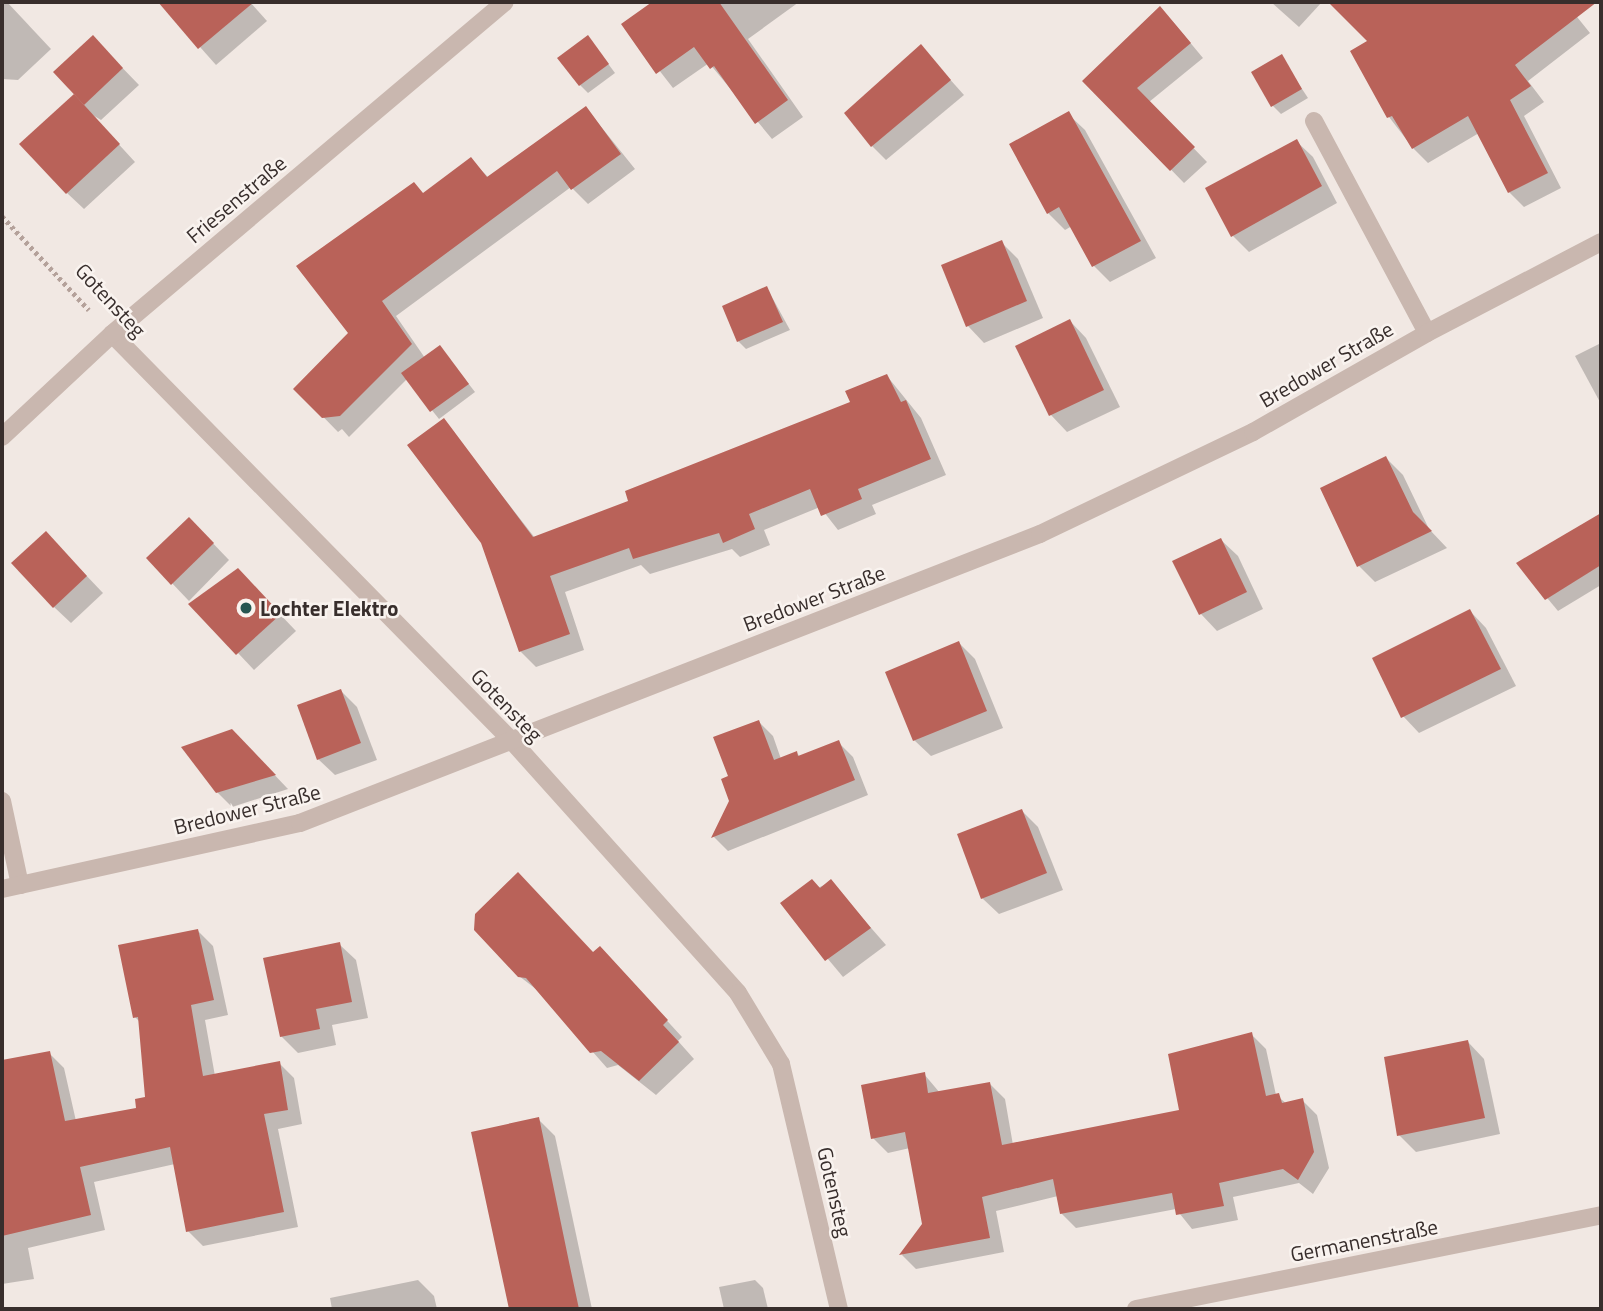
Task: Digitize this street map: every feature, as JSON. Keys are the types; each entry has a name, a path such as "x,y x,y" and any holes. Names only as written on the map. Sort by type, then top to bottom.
{"street":[{"name":"Friesenstraße","path":"2,437 111,334 505,2"},
{"path":"1314,121 1427,332"},
{"name":"Bredower Straße","path":"2,889 300,823 1040,534 1254,432 1427,332 1601,242"},
{"name":"Gotensteg","path":"111,334 512,741 738,993 781,1064 839,1309"},
{"path":"2,801 20,885"},
{"name":"Germanenstraße","path":"1136,1309 1601,1215"}],"path":[{"name":"Gotensteg","path":"2,216 111,334"}],"building":[{"path":"158,2 254,2 198,49"},
{"path":"652,2 719,2 788,100 755,124 714,66 710,69 694,47 656,74 621,24"},
{"path":"1328,2 1597,2 1515,65 1531,86 1510,100 1548,173 1508,193 1468,116 1412,149 1392,116 1387,118 1350,51 1367,41"},
{"path":"1160,6 1191,43 1137,88 1195,147 1170,171 1082,81"},
{"path":"93,35 123,68 84,105 53,72"},
{"path":"588,35 609,64 579,86 557,58"},
{"path":"921,44 951,80 871,147 844,113"},
{"path":"1282,54 1302,89 1271,107 1251,72"},
{"path":"74,94 120,144 66,194 19,144"},
{"path":"586,106 621,154 571,190 557,171 382,301 412,344 340,416 322,418 293,389 348,333 296,266 414,182 423,193 471,157 487,177"},
{"path":"1069,111 1141,241 1092,267 1059,207 1047,214 1009,144"},
{"path":"1297,139 1322,186 1231,237 1205,188"},
{"path":"1002,240 1027,301 966,327 941,265"},
{"path":"767,286 783,322 737,342 722,306"},
{"path":"1070,319 1104,390 1049,416 1015,346"},
{"path":"440,345 469,384 430,412 401,373"},
{"path":"887,374 901,402 906,400 931,459 858,489 862,499 821,516 810,489 749,514 755,529 723,543 719,533 633,559 629,548 550,576 570,634 519,652 481,543 407,445 444,418 533,537 628,501 625,491 850,402 845,391"},
{"path":"1386,456 1413,512 1432,531 1357,567 1320,488"},
{"path":"1601,513 1601,565 1545,600 1516,563"},
{"path":"189,517 214,543 171,585 146,558"},
{"path":"46,531 87,576 53,608 11,563"},
{"path":"1221,538 1247,592 1199,615 1172,561"},
{"name":"Lochter Elektro","path":"238,568 281,614 236,655 188,604"},
{"path":"1470,609 1501,669 1401,718 1372,658"},
{"path":"959,641 987,711 913,741 885,672"},
{"path":"341,689 361,743 317,760 297,705"},
{"path":"759,720 774,760 797,751 798,756 839,740 855,780 711,838 729,801 721,779 728,776 713,737"},
{"path":"232,729 276,775 216,793 181,747"},
{"path":"1022,809 1047,873 981,899 957,834"},
{"path":"518,872 593,952 600,946 668,1020 663,1025 679,1042 639,1081 601,1051 590,1053 526,978 518,977 474,930 475,914"},
{"path":"812,879 820,888 831,879 871,928 825,961 780,903"},
{"path":"198,929 214,1000 191,1005 203,1076 280,1061 288,1110 264,1114 284,1212 186,1232 170,1147 80,1167 91,1215 2,1236 2,1060 50,1051 65,1121 136,1108 135,1099 145,1097 138,1017 133,1018 118,945"},
{"path":"340,942 352,1002 316,1009 320,1029 280,1037 263,958"},
{"path":"1252,1032 1266,1096 1279,1093 1282,1103 1303,1098 1314,1152 1298,1180 1283,1169 1219,1183 1224,1206 1176,1215 1172,1193 1060,1214 1053,1179 982,1197 990,1238 899,1255 922,1224 905,1132 871,1139 861,1085 925,1072 928,1093 990,1082 1002,1145 1179,1110 1168,1054"},
{"path":"1468,1040 1485,1118 1397,1136 1384,1057"},
{"path":"539,1117 579,1309 509,1309 471,1132"}],"place":[{"name":"Lochter Elektro","path":"246,608"}]}
